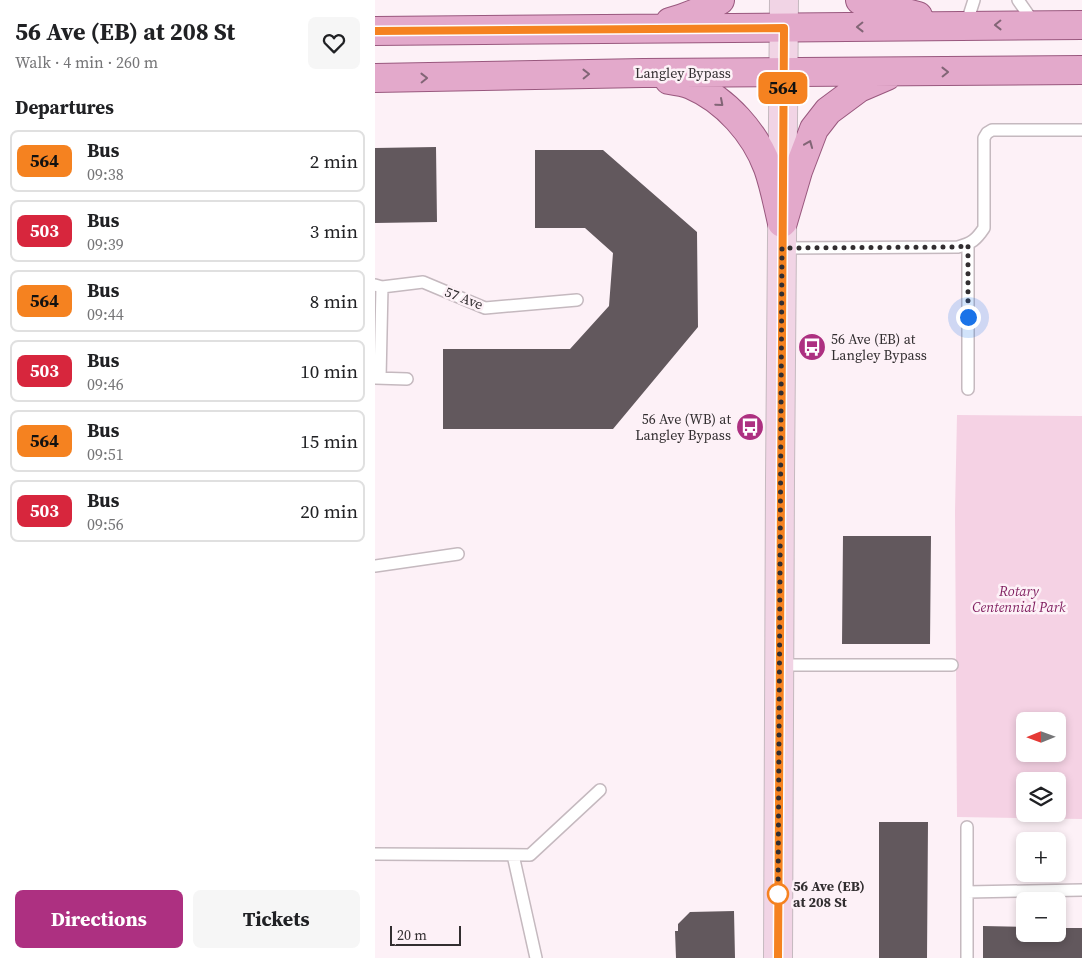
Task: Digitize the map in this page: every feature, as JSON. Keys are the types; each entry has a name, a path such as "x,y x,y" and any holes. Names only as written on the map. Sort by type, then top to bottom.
{"main road":[{"path":"645,29 683,18 712,6 720,0"},
{"path":"778,958 784,0"},
{"path":"860,0 889,9 1035,25 1082,25"},
{"path":"375,31 784,28 967,17"},
{"name":"Langley Bypass","path":"375,78 643,73 1082,70"},
{"path":"782,236 798,171 814,129 827,111 859,88 896,72"},
{"path":"643,73 690,85 712,96 735,117 758,146 768,168 782,236"}],"lane":[{"path":"1018,0 1035,25"},
{"path":"782,236 958,247 968,245 978,237 984,228 985,138 987,133 992,130 1082,130"},
{"path":"968,245 968,389"},
{"name":"57 Ave","path":"378,378 378,286 423,282 485,308 577,300"},
{"path":"378,378 407,379"},
{"path":"375,566 458,554"},
{"path":"779,665 952,665"},
{"path":"375,854 529,855 600,790"},
{"path":"967,827 967,958"},
{"path":"513,855 536,958"},
{"path":"967,892 1082,890"}],"green space":[{"name":"Rotary Centennial Park","path":"957,415 1082,416 1082,819 1066,819 1066,772 1016,772 1016,818 957,817 955,512"}],"building":[{"path":"436,147 437,222 375,223 375,148"},
{"path":"535,150 603,150 697,232 698,327 613,429 443,429 443,349 570,349 609,306 613,253 585,228 535,228"},
{"path":"843,536 931,536 930,644 842,644"},
{"path":"879,822 928,822 927,958 879,958"},
{"path":"734,911 735,958 676,958 675,931 678,931 678,924 690,912"},
{"path":"983,926 1016,927 1016,942 1066,942 1066,928 1082,928 1082,958 983,958"}],"bus line":[{"name":"564","path":"375,31 784,28 778,958"}],"place":[{"name":"56 Ave (EB) at Langley Bypass","path":"812,347"},
{"name":"56 Ave (WB) at Langley Bypass","path":"750,427"},
{"name":"56 Ave (EB) at 208 St","path":"778,894"}],"route":[{"path":"778,894 778,900 782,248 958,247 968,245 968,317"}]}
